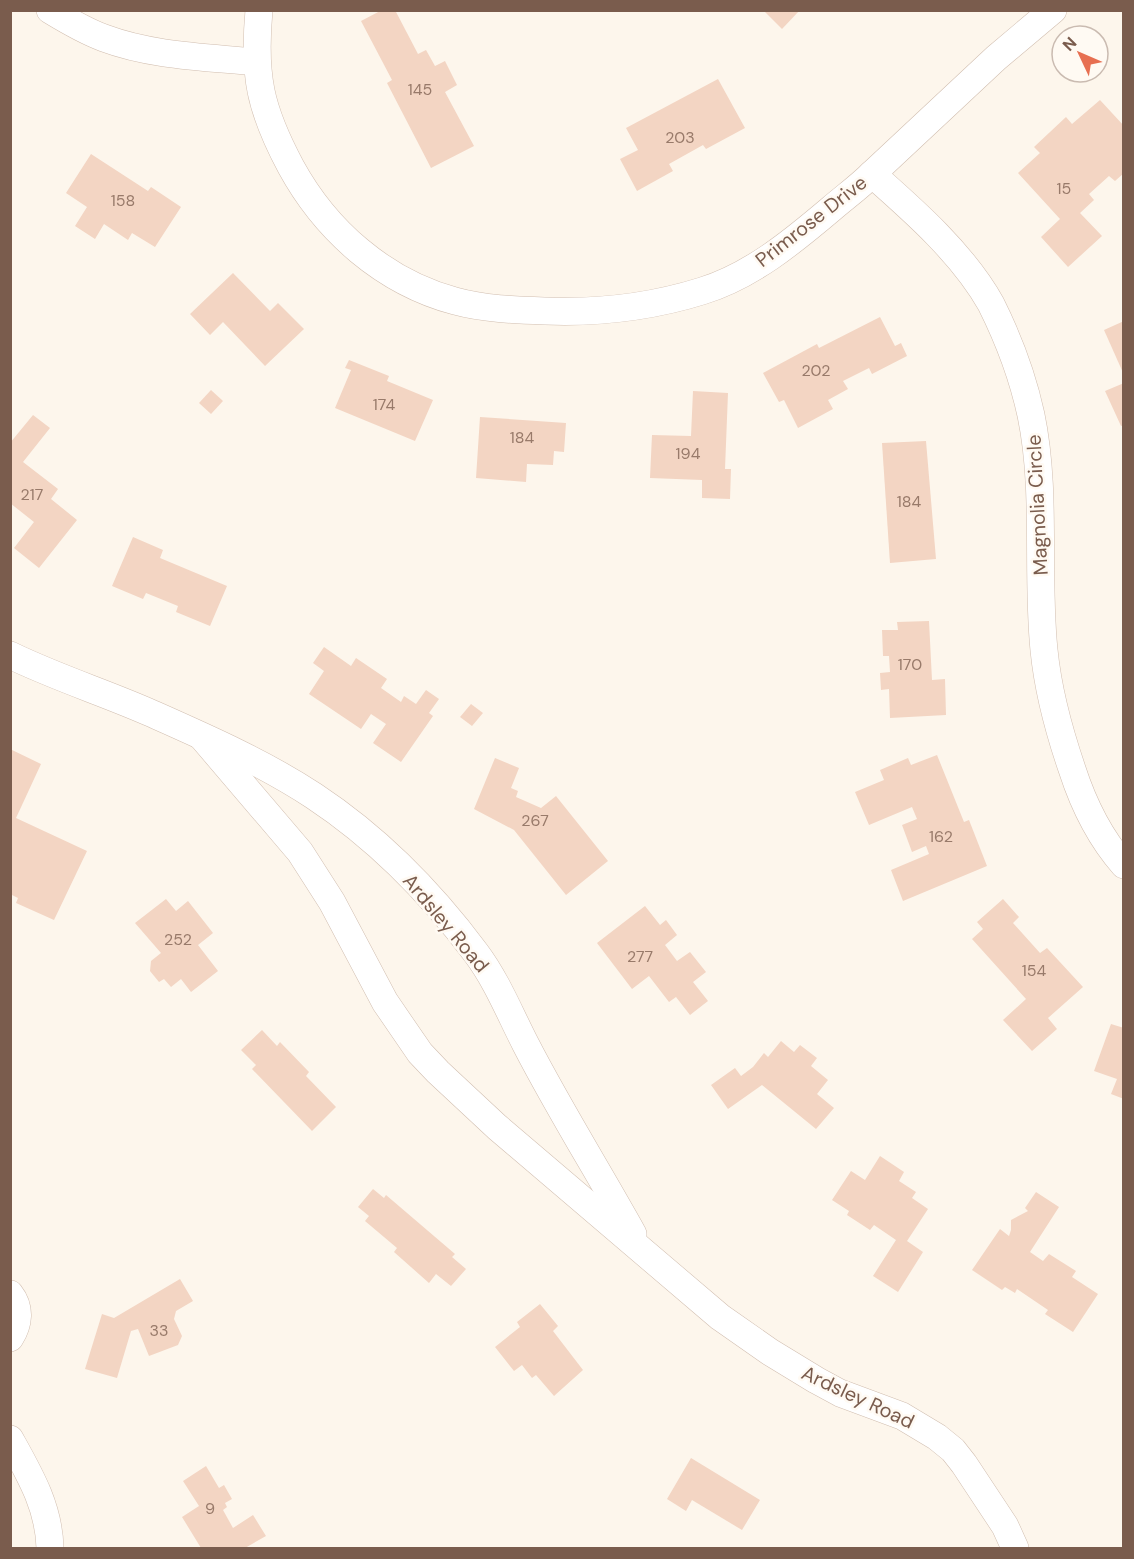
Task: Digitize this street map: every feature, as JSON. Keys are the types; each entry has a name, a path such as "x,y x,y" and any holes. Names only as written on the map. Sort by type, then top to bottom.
{"street":[{"path":"50,10 80,27 124,44 166,52 256,62"},
{"name":"Primrose Drive","path":"259,10 256,62 259,86 279,145 302,186 328,221 371,261 405,282 458,302 514,310 607,310 652,304 702,291 726,282 765,260 803,233 872,174"},
{"path":"872,174 996,58 1053,10"},
{"name":"Magnolia Circle","path":"872,174 934,231 967,270 990,304 1013,359 1031,415 1038,459 1044,651 1052,701 1077,785 1094,822 1114,854 1124,864"},
{"name":"Ardsley Road","path":"10,655 82,687 152,713 256,763 313,795 387,854 440,908 477,954 526,1046 643,1250"},
{"name":"Ardsley Road","path":"202,737 243,783 317,876 385,1002 420,1053 497,1127 700,1301 770,1352 840,1393 902,1416 937,1437 953,1450 1005,1526 1015,1548"},
{"path":"10,1294 18,1308 18,1319 10,1338"},
{"path":"10,1439 35,1483 42,1502 47,1519 50,1548"}],"building":[{"path":"382,10 395,10 418,54 426,50 435,66 445,61 457,85 445,92 474,146 431,168 387,83 392,80 361,21"},
{"path":"763,10 800,10 782,29"},
{"path":"718,79 745,128 706,149 703,145 669,164 673,171 637,191 620,159 638,150 626,128"},
{"path":"1100,100 1124,126 1124,173 1115,181 1109,176 1089,194 1094,200 1080,213 1102,236 1068,267 1041,237 1060,219 1018,173 1040,153 1034,147 1066,117 1072,124"},
{"path":"91,154 148,191 151,187 181,207 155,247 132,233 128,240 104,224 95,239 75,226 87,207 66,193"},
{"path":"233,273 270,311 278,303 304,329 265,366 223,322 210,335 190,314"},
{"path":"880,317 895,346 901,343 907,356 872,374 869,368 843,381 848,389 828,400 833,409 798,428 784,400 779,402 763,373 817,344 819,348"},
{"path":"1124,321 1124,375 1104,330"},
{"path":"349,360 389,376 387,381 433,400 415,441 335,408 351,370 345,368"},
{"path":"1124,383 1124,425 1121,426 1105,391"},
{"path":"211,390 223,401 211,414 199,403"},
{"path":"693,391 728,393 725,469 731,469 730,499 702,498 702,480 650,478 652,435 691,436"},
{"path":"33,415 50,428 23,462 58,489 51,499 77,520 39,568 14,548 34,522 10,503 10,443"},
{"path":"480,417 566,423 564,452 554,451 553,465 527,464 526,482 476,478"},
{"path":"926,441 936,559 890,563 882,443"},
{"path":"133,537 163,550 160,558 227,586 210,626 176,612 178,606 146,593 143,599 112,586"},
{"path":"929,621 932,680 945,679 946,715 890,718 889,689 881,690 880,673 890,672 889,656 883,656 882,630 898,630 897,622"},
{"path":"324,647 351,666 356,658 387,679 381,688 401,702 404,696 416,704 426,690 439,699 429,713 433,716 401,762 373,743 386,724 371,714 361,729 309,694 324,671 313,663"},
{"path":"471,704 483,713 472,726 460,717"},
{"path":"10,749 41,764 16,818 87,851 54,920 16,903 18,898 10,894"},
{"path":"937,755 964,822 969,820 987,866 903,901 891,870 929,854 926,846 912,852 902,825 917,819 912,807 869,825 855,792 884,780 880,770 908,758 911,765"},
{"path":"495,758 519,768 511,788 518,791 516,797 541,808 556,796 608,861 566,895 514,830 474,809"},
{"path":"166,899 176,911 188,901 213,933 198,945 218,971 191,992 181,979 171,987 164,979 159,982 150,971 151,961 161,953 135,923"},
{"path":"1003,899 1019,917 1013,923 1040,953 1047,948 1083,987 1048,1018 1057,1029 1032,1051 1003,1020 1026,999 972,939 983,929 977,922"},
{"path":"645,906 660,925 666,920 677,935 665,945 677,961 690,952 706,972 693,982 708,1001 690,1015 676,997 669,1002 649,976 632,989 597,943"},
{"path":"1111,1024 1124,1028 1124,1099 1111,1094 1117,1079 1094,1071"},
{"path":"262,1030 277,1046 280,1042 309,1072 306,1076 336,1107 312,1131 252,1069 256,1065 241,1050"},
{"path":"781,1041 794,1052 800,1045 817,1058 811,1066 828,1080 817,1094 834,1108 816,1129 762,1085 728,1109 711,1085 735,1068 741,1076 753,1067 764,1053 768,1057"},
{"path":"880,1156 904,1172 899,1181 916,1192 912,1198 928,1209 907,1241 923,1252 898,1292 873,1276 896,1240 874,1225 870,1230 847,1215 849,1211 832,1200 851,1171 865,1180"},
{"path":"373,1189 384,1198 386,1195 455,1254 452,1257 466,1269 451,1286 436,1274 429,1283 394,1252 397,1248 365,1221 369,1216 358,1207"},
{"path":"1036,1192 1059,1207 1030,1252 1043,1261 1049,1254 1076,1271 1072,1277 1098,1294 1073,1332 1045,1314 1048,1310 1017,1289 1015,1293 1005,1287 1002,1290 972,1270 1000,1229 1009,1236 1011,1220 1028,1211 1025,1208"},
{"path":"180,1279 193,1301 176,1311 174,1319 182,1336 178,1345 149,1356 138,1329 131,1331 117,1378 85,1369 102,1314 114,1318"},
{"path":"540,1304 558,1326 553,1331 583,1370 554,1396 536,1375 532,1378 522,1365 514,1371 495,1347 520,1327 517,1322"},
{"path":"691,1458 760,1500 742,1530 692,1500 686,1511 667,1499"},
{"path":"206,1466 219,1488 224,1485 232,1499 225,1503 227,1507 223,1510 233,1528 253,1515 266,1536 245,1548 201,1548 182,1517 199,1506 183,1481"}]}
